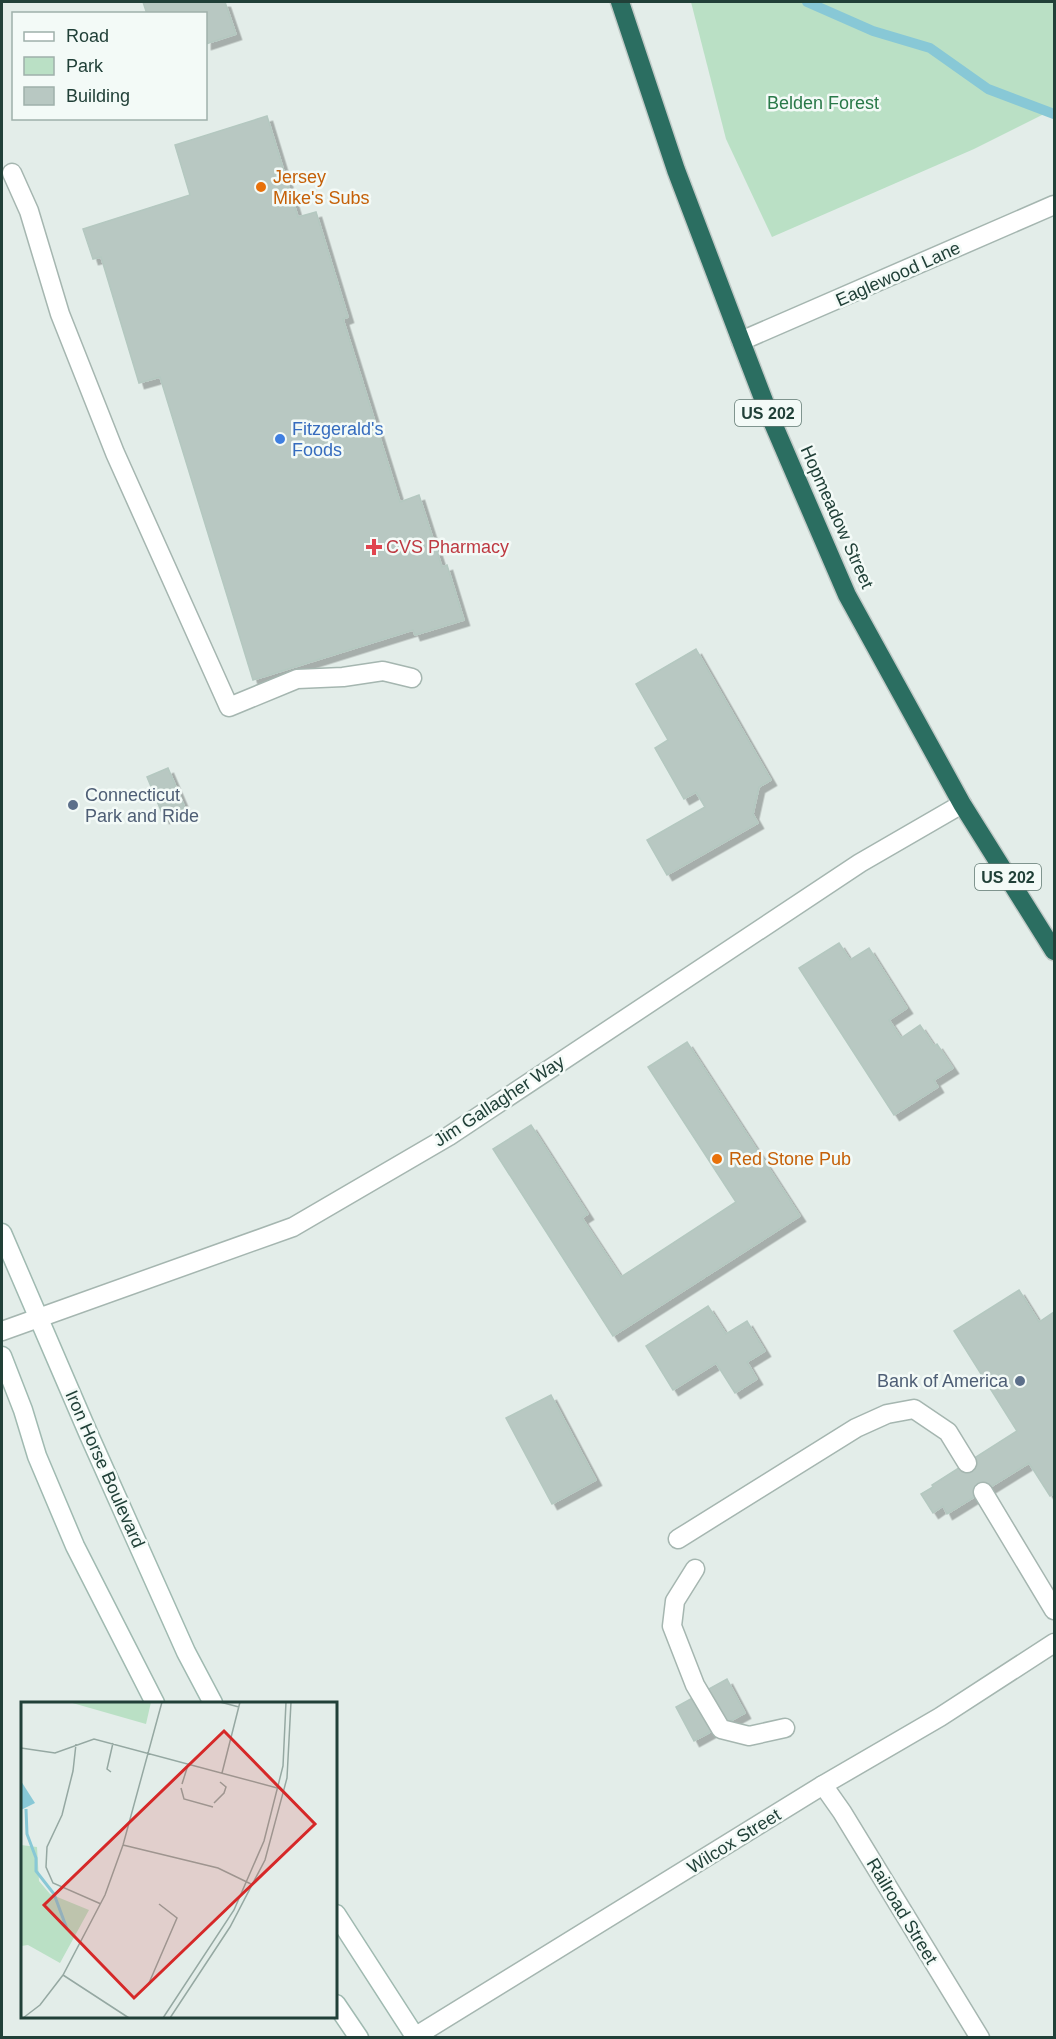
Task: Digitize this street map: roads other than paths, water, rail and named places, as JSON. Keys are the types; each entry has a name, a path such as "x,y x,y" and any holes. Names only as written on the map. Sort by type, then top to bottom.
{"highway":[{"name":"Hopmeadow Street","path":"620,2 676,170 769,414 848,595 962,804 1054,951"}],"street":[{"path":"12,174 29,211 60,314 115,453 229,707 297,679 343,678 383,671 412,678"},
{"name":"Eaglewood Lane","path":"741,341 1054,206"},
{"name":"Jim Gallagher Way","path":"2,1331 293,1227 448,1136 850,869 962,804"},
{"name":"Iron Horse Boulevard","path":"2,1233 181,1641 212,1702"},
{"path":"2,1356 38,1456 75,1546 154,1702"},
{"path":"678,1539 856,1428 887,1414 914,1409 948,1432 967,1463"},
{"path":"983,1492 1054,1610"},
{"path":"695,1569 675,1601 672,1626 695,1685 721,1729 749,1736 785,1728"},
{"name":"Wilcox Street","path":"415,2037 823,1785 940,1717 1054,1643"},
{"name":"Railroad Street","path":"823,1785 842,1812 980,2037"},
{"path":"338,1917 415,2037"},
{"path":"338,2007 359,2037"}],"waterway":[{"path":"807,2 873,31 930,48 988,89 1054,114"}],"place":[{"name":"Jersey Mike's Subs","path":"261,187"},
{"name":"Fitzgerald's Foods","path":"280,439"},
{"name":"CVS Pharmacy","path":"374,547"},
{"name":"Connecticut Park and Ride","path":"73,805"},
{"name":"Red Stone Pub","path":"717,1159"},
{"name":"Bank of America","path":"1020,1381"}],"park label":[{"name":"Belden Forest","path":"823,103"}]}
